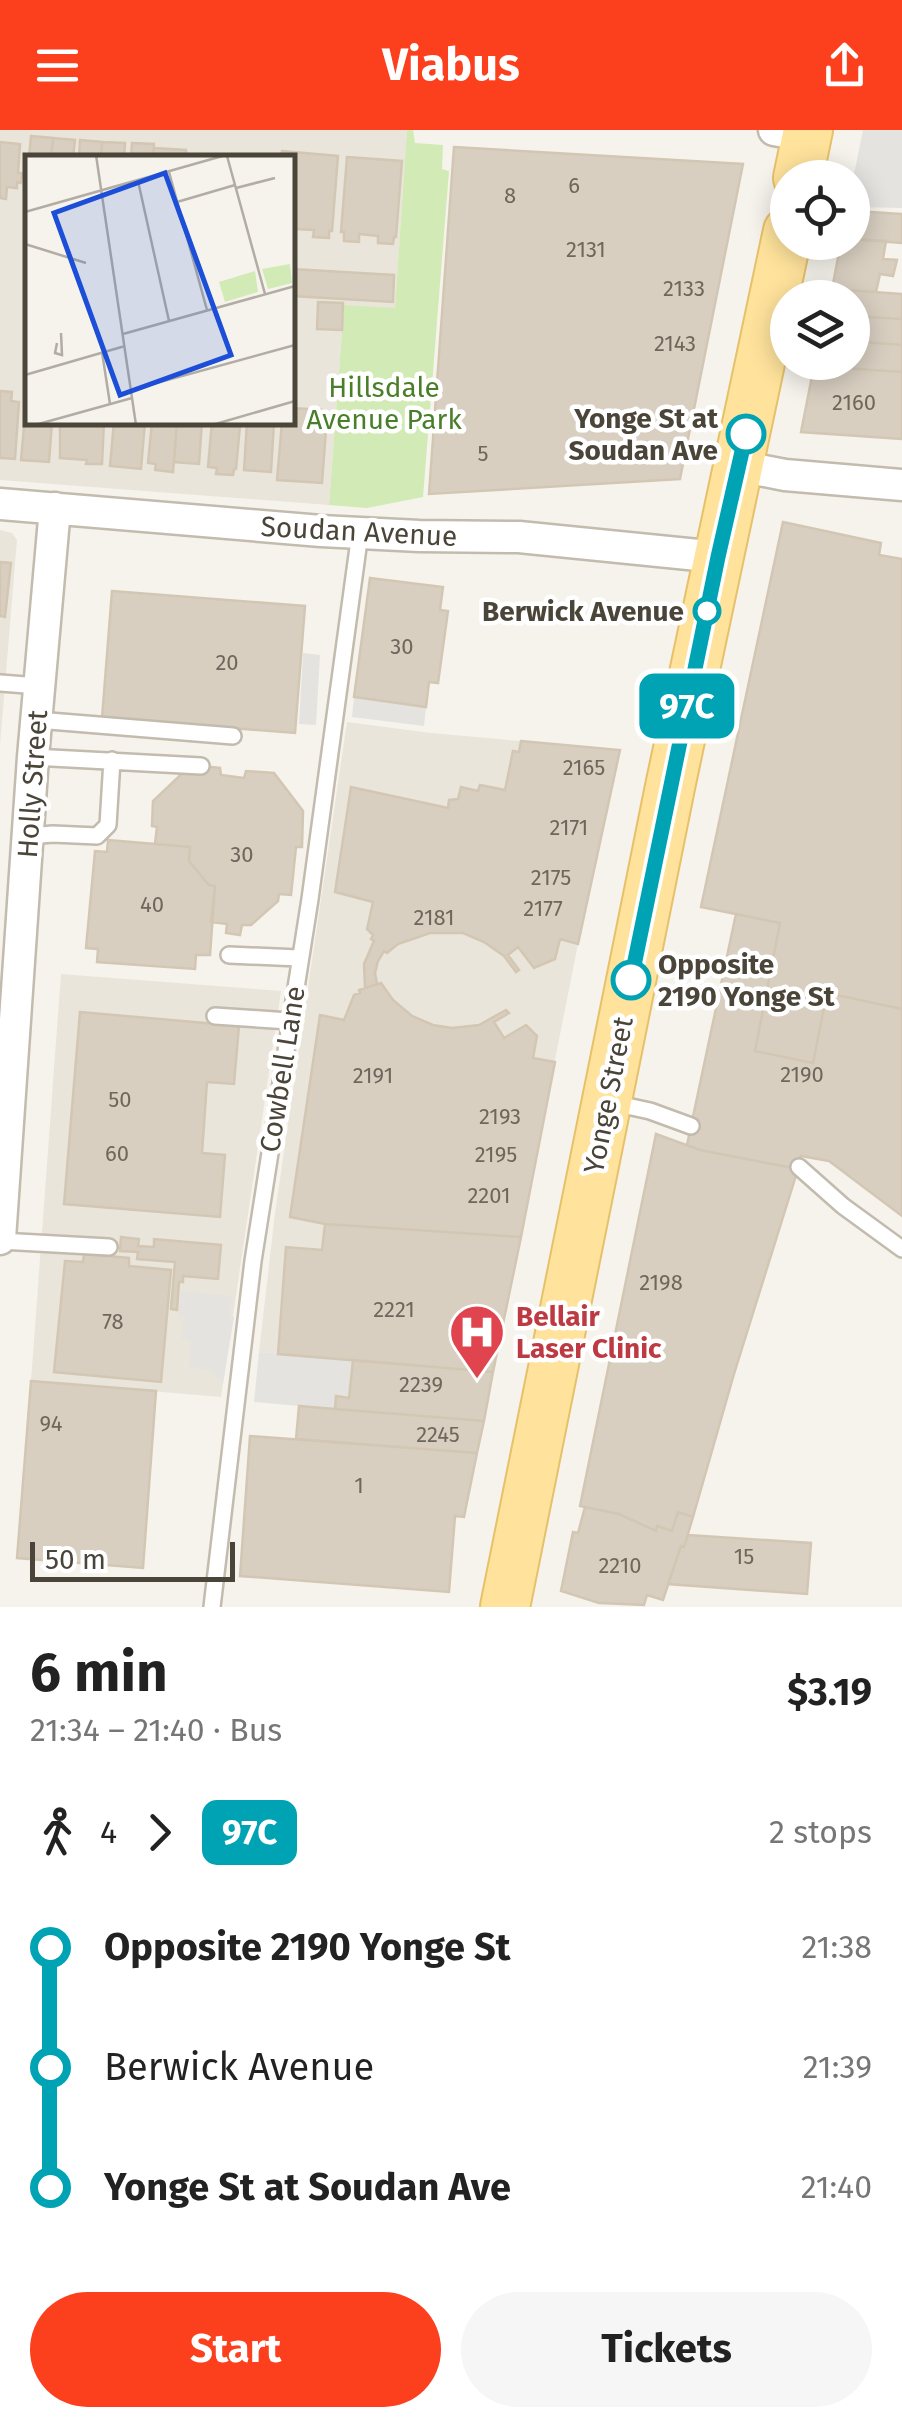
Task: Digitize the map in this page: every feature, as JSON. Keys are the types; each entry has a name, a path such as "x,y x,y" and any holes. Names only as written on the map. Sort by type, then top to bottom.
{"main road":[{"name":"Yonge Street","path":"505,1607 606,1101 782,260"}],"street":[{"path":"739,466 785,476 902,485"},
{"name":"Soudan Avenue","path":"0,504 360,532 520,538 718,557"},
{"name":"Holly Street","path":"0,1240 33,756 55,508"}],"lane":[{"name":"Cowbell Lane","path":"212,1607 253,1261 360,532"},
{"path":"0,683 39,686"},
{"path":"37,720 233,736"},
{"path":"33,756 200,766"},
{"path":"28,836 97,836 108,826 112,760"},
{"path":"229,955 299,958"},
{"path":"215,1016 289,1020"},
{"path":"606,1101 691,1126"},
{"path":"799,1167 843,1206 902,1248"},
{"path":"0,1240 109,1247"}],"shaded area":[{"path":"0,130 407,130 395,309 344,305 329,505 0,480"},
{"path":"863,130 902,130 902,208 870,207 870,160 857,160"},
{"path":"0,530 12,533 17,540 0,745"},
{"path":"303,653 320,655 316,725 299,724"},
{"path":"354,697 426,707 424,726 352,717"},
{"path":"347,722 620,750 493,1372 259,1352 275,1213"},
{"path":"61,974 281,991 221,1397 31,1381"},
{"path":"181,1291 232,1296 230,1316 234,1317 223,1384 209,1370 189,1368 191,1340 182,1339 184,1317 178,1316"},
{"path":"259,1352 353,1360 349,1398 336,1397 335,1409 254,1402"}],"green space":[{"name":"Hillsdale Avenue Park","path":"407,130 413,130 415,143 443,145 442,169 449,171 423,497 367,508 329,505 344,305 395,308"}],"building":[{"path":"31,136 53,138 51,155 29,155"},
{"path":"53,138 75,140 73,155 51,155"},
{"path":"80,140 102,142 101,155 79,155"},
{"path":"0,142 20,144 21,183 17,182 17,188 7,187 6,199 0,198"},
{"path":"102,142 125,143 124,155 101,155"},
{"path":"132,143 154,144 153,155 131,155"},
{"path":"454,147 743,164 680,479 429,494"},
{"path":"154,148 186,150 186,155 153,155"},
{"path":"282,151 338,156 329,238 313,237 314,230 295,229 295,155 282,155"},
{"path":"347,157 402,161 393,244 378,243 378,236 359,234 359,242 344,241 341,232"},
{"path":"870,212 902,214 902,243 870,240"},
{"path":"870,240 886,241 883,259 897,260 893,276 880,274 876,292 870,292 870,280 834,280 838,260 870,260"},
{"path":"295,269 394,275 393,302 295,296"},
{"path":"870,292 902,294 902,319 870,317"},
{"path":"318,302 343,303 342,330 317,329"},
{"path":"870,317 902,319 902,345 870,342"},
{"path":"870,342 902,345 902,372 870,370"},
{"path":"870,370 902,372 902,439 801,432 811,380 870,380"},
{"path":"0,391 12,392 11,401 19,402 15,459 0,458"},
{"path":"295,408 322,410 321,417 327,417 322,483 277,480 282,425 295,425"},
{"path":"25,415 25,425 52,425 49,462 21,460"},
{"path":"60,425 104,425 102,464 60,458"},
{"path":"114,425 145,425 141,469 110,466"},
{"path":"152,425 177,425 173,472 155,470 156,464 148,463"},
{"path":"177,425 202,425 199,464 174,462"},
{"path":"212,425 240,426 233,475 216,474 217,468 208,467"},
{"path":"247,425 274,425 271,472 244,470"},
{"path":"783,522 881,543 879,555 902,559 902,1009 827,993 813,1063 755,1051 780,923 701,907"},
{"path":"0,562 11,563 5,617 0,616"},
{"path":"370,578 443,587 440,610 448,611 438,683 429,682 426,707 354,697"},
{"path":"112,591 305,606 295,733 102,718"},
{"path":"521,741 620,750 578,944 560,939 555,959 534,968 518,947 508,955 519,970 516,972 504,956 484,942 463,933 430,933 384,951 375,973 377,984 365,988 364,964 374,941 367,929 373,902 335,892 351,787 448,808 449,800 458,799 461,787 478,791 480,785 505,790 513,751 519,752"},
{"path":"191,765 220,768 221,775 244,778 246,771 274,773 303,811 302,847 296,847 291,895 279,894 278,901 251,925 242,925 240,935 226,933 227,924 211,922 215,886 209,885 189,861 190,847 155,844 153,801"},
{"path":"108,840 190,847 189,861 209,885 215,886 210,955 196,955 195,969 97,962 98,949 86,948 95,851 107,852"},
{"path":"736,914 780,923 755,1051 813,1063 827,993 902,1009 902,1216 829,1161 801,1156 798,1169 687,1145"},
{"path":"381,983 412,1016 433,1025 479,1025 506,1010 509,1013 494,1022 504,1038 526,1025 537,1036 533,1058 555,1062 521,1237 325,1224 290,1217 320,1015 344,1020 359,990"},
{"path":"80,1012 239,1026 234,1084 207,1082 202,1153 225,1155 220,1217 64,1204"},
{"path":"656,1134 700,1150 798,1169 693,1517 678,1512 672,1531 657,1526 656,1531 619,1514 580,1506"},
{"path":"325,1224 521,1237 493,1372 278,1354 286,1247 322,1250"},
{"path":"121,1237 139,1239 138,1246 154,1247 154,1239 221,1245 218,1279 183,1276 177,1310 171,1309 175,1262 137,1259 138,1252 120,1251"},
{"path":"84,1254 129,1258 129,1266 171,1270 161,1382 54,1372 65,1261 83,1262"},
{"path":"353,1360 493,1372 484,1421 335,1409 336,1396 349,1398"},
{"path":"31,1381 156,1391 143,1568 17,1558"},
{"path":"299,1406 484,1421 477,1453 296,1439"},
{"path":"250,1436 477,1453 464,1517 455,1516 449,1592 240,1576"},
{"path":"585,1507 619,1514 656,1531 657,1526 672,1531 678,1512 693,1517 663,1600 647,1595 644,1605 599,1603 561,1591 573,1532 578,1533"},
{"path":"688,1535 811,1543 807,1594 668,1584"}],"bus line":[{"name":"97C","path":"631,980 746,434"}],"place":[{"name":"Yonge St at Soudan Ave","path":"746,434"},
{"name":"Berwick Avenue","path":"707,611"},
{"name":"Opposite 2190 Yonge St","path":"631,980"},
{"name":"Bellair Laser Clinic","path":"477,1381"}]}
